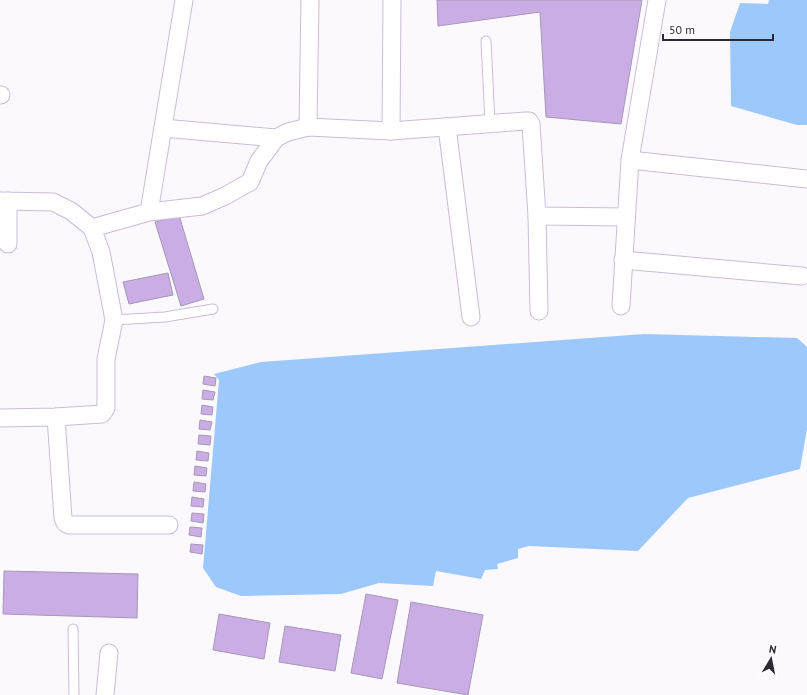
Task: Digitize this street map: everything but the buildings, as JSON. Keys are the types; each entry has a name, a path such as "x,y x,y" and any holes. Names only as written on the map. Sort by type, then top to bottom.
{"street":[{"path":"148,212 184,0"},
{"path":"308,127 310,0"},
{"path":"391,131 392,0"},
{"path":"621,306 630,160 657,0"},
{"path":"92,228 148,212 202,206 225,196 250,182 259,161 276,138 288,132 308,127 391,131 525,121 532,124 540,311"},
{"path":"447,127 471,317"},
{"path":"162,128 276,138"},
{"path":"630,160 807,179"},
{"path":"0,418 102,414 106,408 106,359 114,320 101,252 92,228 71,211 53,202 4,201 8,244"},
{"path":"537,216 626,216"},
{"path":"623,260 802,276"},
{"path":"56,417 63,518 65,523 69,525 169,525"},
{"path":"105,695 109,653"}],"lane":[{"path":"486,41 490,123"},
{"path":"114,320 165,317 213,309"},
{"path":"73,629 74,695"}],"water":[{"path":"769,0 807,0 807,125 797,125 731,106 730,32 740,3 768,4"},
{"path":"644,334 797,338 807,347 807,429 800,469 688,498 638,551 529,546 518,549 518,558 497,564 498,569 485,570 481,579 436,571 433,586 379,583 341,594 241,596 216,587 203,568 219,380 214,374 261,362"}]}
